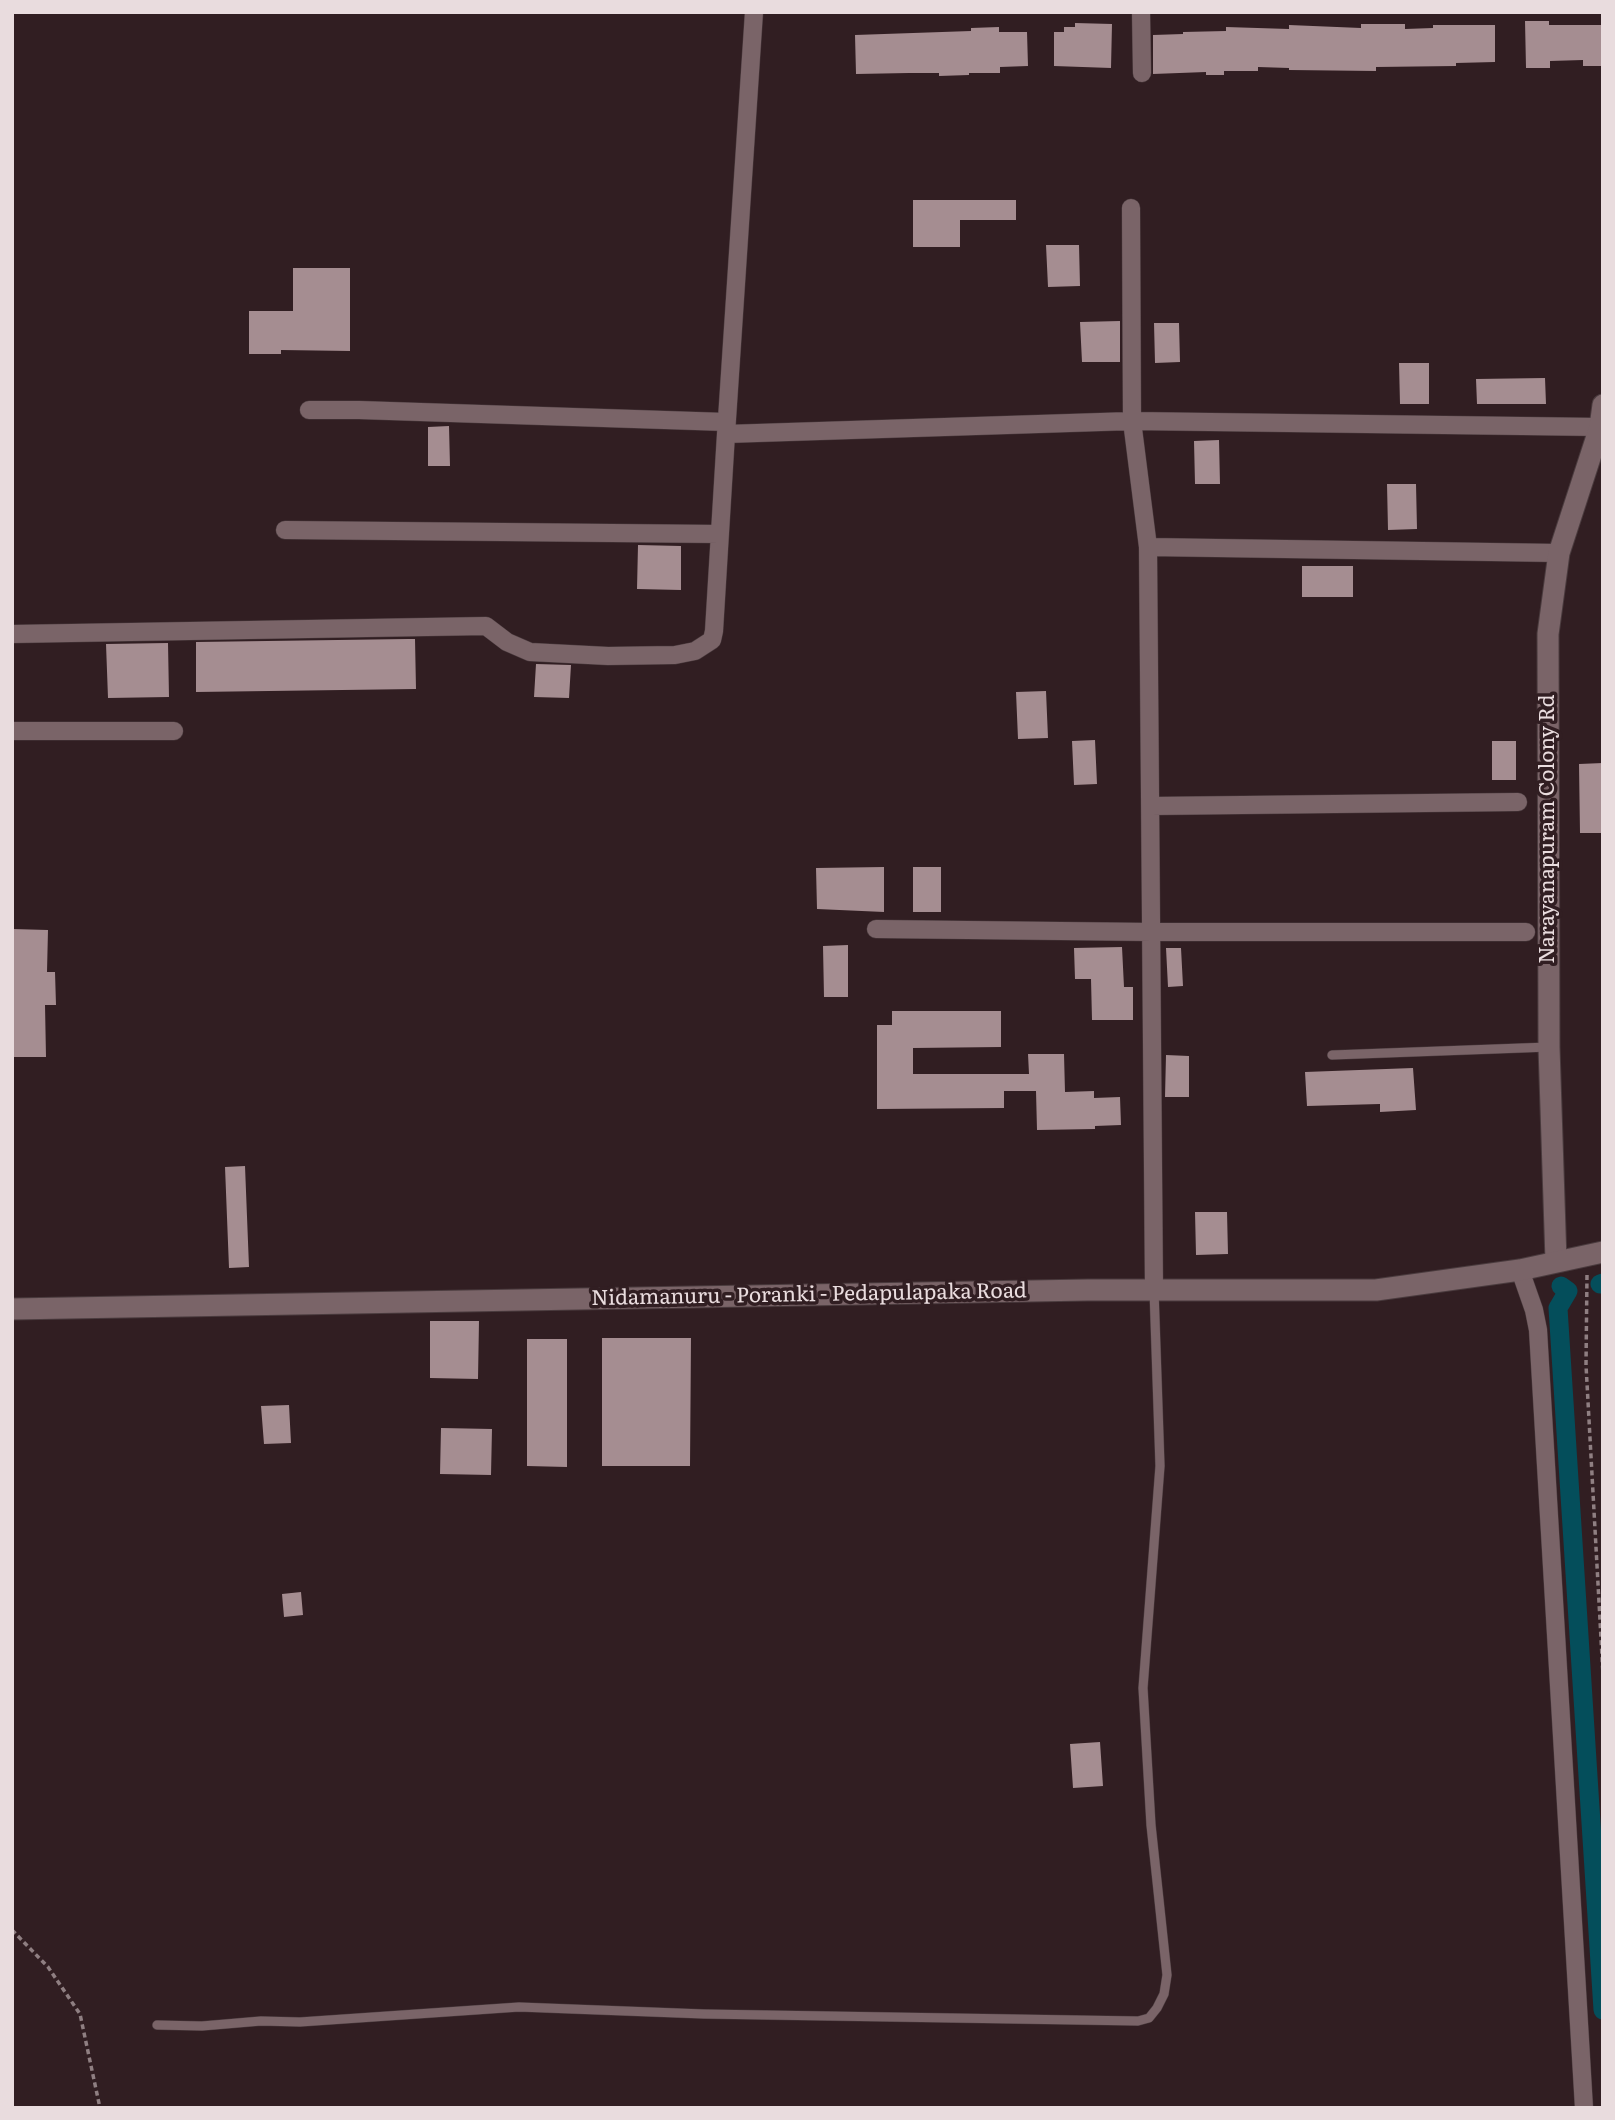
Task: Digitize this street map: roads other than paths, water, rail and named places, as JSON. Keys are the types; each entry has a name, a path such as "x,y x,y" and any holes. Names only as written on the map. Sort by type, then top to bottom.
{"main road":[{"name":"Narayanapuram Colony Rd","path":"1556,1261 1549,1047 1548,634 1559,553 1600,428 1603,405"},
{"name":"Nidamanuru - Poranki - Pedapulapaka Road","path":"12,1309 1154,1289 1376,1290 1520,1270 1595,1253"}],"street":[{"path":"12,634 486,626 507,642 530,652 608,656 675,655 695,650 712,640 754,12"},
{"path":"1141,12 1142,73"},
{"path":"1131,208 1132,421 1149,547 1154,1289"},
{"path":"309,410 359,410 726,428 1132,421 1600,428"},
{"path":"285,530 720,534"},
{"path":"1149,547 1559,553"},
{"path":"12,731 174,731"},
{"path":"1151,806 1518,803"},
{"path":"876,929 1526,932"},
{"path":"1520,1270 1538,1330 1584,2108"}],"lane":[{"path":"1332,1055 1549,1047"},
{"path":"158,2025 300,2022 519,2007 704,2014 1138,2021 1149,2018 1164,1994 1167,1975 1151,1825 1143,1688 1160,1466 1154,1289"}],"waterway":[{"path":"1561,1286 1568,1291 1558,1308 1603,2010"}]}
